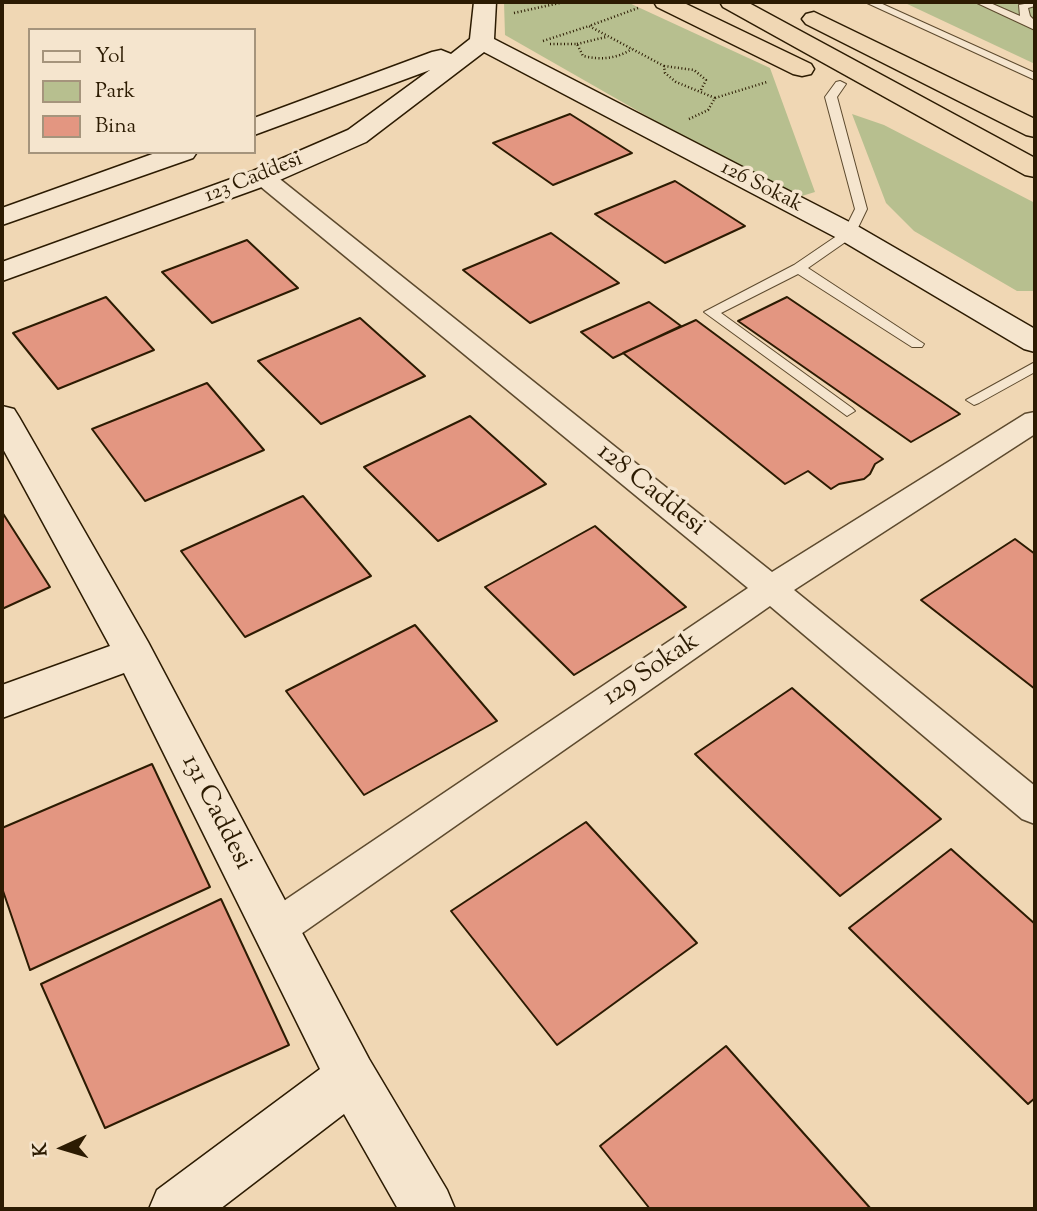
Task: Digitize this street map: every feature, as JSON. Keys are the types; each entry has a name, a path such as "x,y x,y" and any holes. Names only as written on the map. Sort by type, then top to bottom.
{"highway":[{"path":"665,2 805,71 976,136"},
{"path":"731,2 1035,169"},
{"path":"826,2 929,78"},
{"path":"793,8 1035,130"}],"street":[{"name":"123 Caddesi","path":"256,126 484,21"},
{"name":"123 Caddesi","path":"2,272 264,177 357,136 484,21"},
{"name":"126 Sokak","path":"484,21 656,134 849,233 1035,342"},
{"name":"123 Caddesi","path":"2,218 178,154"},
{"name":"128 Caddesi","path":"264,177 771,589 1035,808"},
{"name":"131 Caddesi","path":"2,417 134,653 351,1077 428,1209"},
{"name":"129 Sokak","path":"274,930 771,589 1035,421"},
{"path":"2,702 134,653"},
{"path":"176,1209 351,1077"}],"lane":[{"path":"870,2 1035,77"},
{"path":"980,2 1034,26"},
{"path":"1034,26 1023,12 1023,7 1035,2"},
{"path":"840,84 831,97 861,209 849,233 799,268 711,312 847,411"},
{"path":"799,268 917,344"},
{"path":"974,400 1035,366"}],"path":[{"path":"484,21 564,2"},
{"path":"608,36 577,44 535,44 640,7"},
{"path":"589,26 664,66 694,70 706,80 701,90"},
{"path":"577,44 583,56 599,60 621,56 633,49"},
{"path":"664,66 664,73 672,81 686,88 701,90 715,98"},
{"path":"656,134 708,110 715,98 805,71"}],"green space":[{"path":"504,2 627,2 770,68 815,192 792,199 505,35"},
{"path":"903,2 1035,2 1035,64"},
{"path":"852,114 884,125 1035,203 1035,291 1017,291 914,231 886,203"}],"building":[{"path":"570,114 632,153 553,185 493,143"},
{"path":"675,181 745,226 665,263 595,214"},
{"path":"551,233 619,283 530,323 463,270"},
{"path":"247,240 298,288 212,323 162,272"},
{"path":"106,297 154,350 58,389 13,333"},
{"path":"787,297 960,414 911,442 738,321"},
{"path":"649,302 681,326 613,358 581,332"},
{"path":"360,318 425,376 321,424 258,361"},
{"path":"696,320 883,459 875,464 864,479 839,484 831,489 808,471 785,484 623,353"},
{"path":"207,383 264,450 145,501 92,429"},
{"path":"470,416 546,484 438,541 364,467"},
{"path":"303,496 371,576 245,637 181,551"},
{"path":"2,512 50,587 2,609"},
{"path":"595,526 686,607 574,675 485,587"},
{"path":"1015,539 1035,554 1035,689 921,600"},
{"path":"415,625 497,721 364,795 286,691"},
{"path":"792,688 941,819 840,896 695,754"},
{"path":"152,764 210,887 30,970 2,888 2,828"},
{"path":"586,822 697,943 557,1045 451,911"},
{"path":"951,849 1035,924 1035,1098 1028,1104 849,928"},
{"path":"221,899 289,1045 105,1128 41,984"},
{"path":"726,1046 871,1209 650,1209 600,1146"}]}
